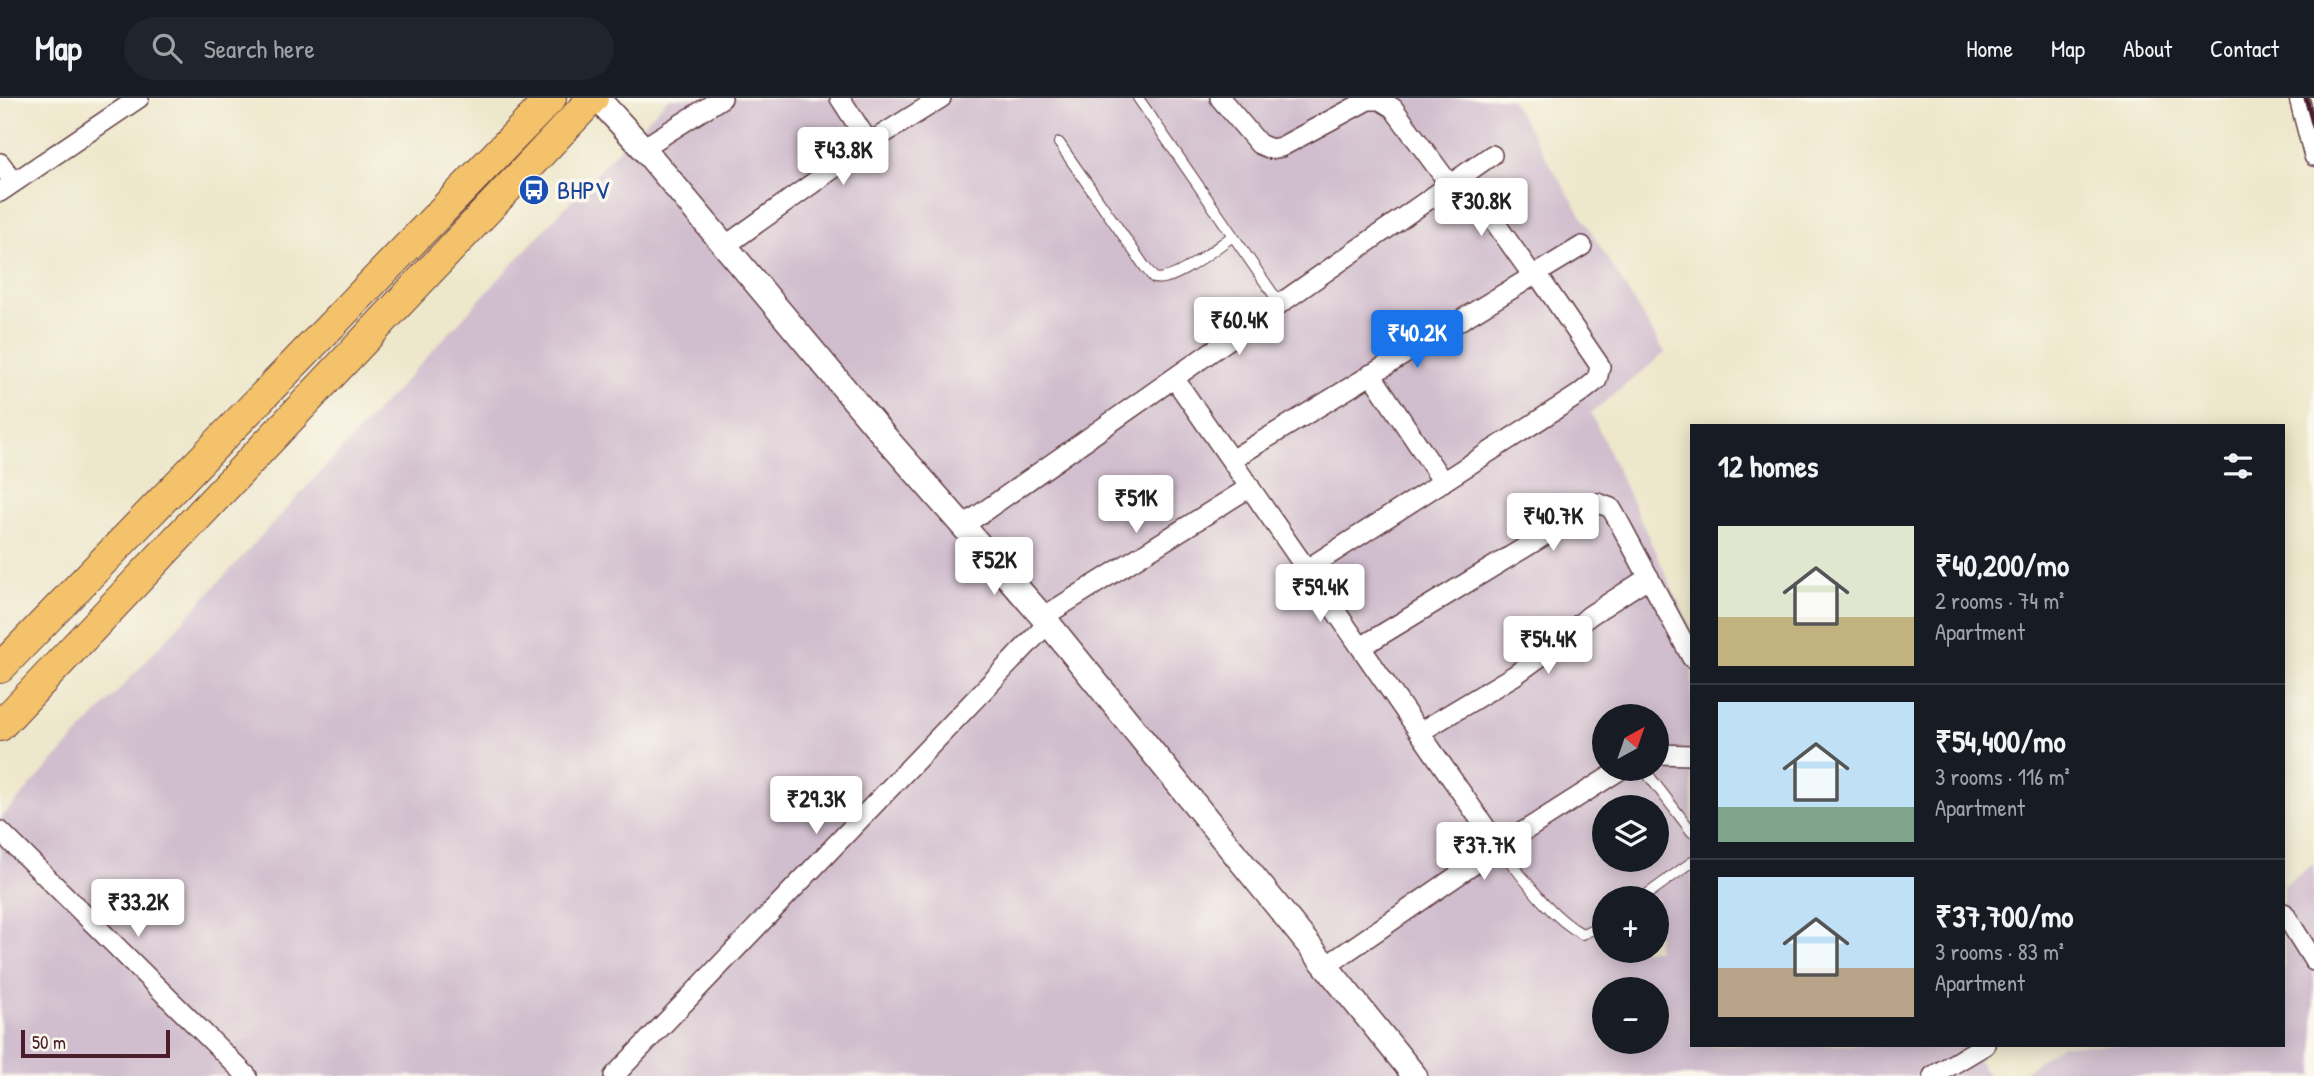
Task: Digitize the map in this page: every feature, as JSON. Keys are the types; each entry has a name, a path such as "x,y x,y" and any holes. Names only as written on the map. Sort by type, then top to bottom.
{"main road":[{"path":"0,668 551,98"},
{"path":"0,726 595,98"}],"street":[{"path":"0,163 7,187 139,98"},
{"path":"595,98 643,148 876,426 1045,620 1415,1076"},
{"path":"643,148 722,98"},
{"path":"840,98 869,143"},
{"path":"725,246 869,143 941,98"},
{"path":"1220,98 1259,144 1271,149 1281,147 1368,100 1380,100 1393,108 1535,275 1600,366 1597,380 1578,395 1307,569"},
{"path":"2299,98 2314,156"},
{"path":"963,526 1492,155"},
{"path":"1231,460 1582,246"},
{"path":"1371,374 1443,482"},
{"path":"1174,378 1499,847"},
{"path":"614,1076 1045,620 1250,487"},
{"path":"1361,647 1598,503 1611,508 1690,654"},
{"path":"1420,732 1516,675 1589,616 1649,577"},
{"path":"1670,754 1690,755"},
{"path":"1326,966 1499,847 1603,781"},
{"path":"0,831 247,1076"},
{"path":"2285,915 2314,961"},
{"path":"1933,1076 1956,1052 1977,1047"}],"lane":[{"path":"1138,98 1280,304"},
{"path":"1059,143 1154,278 1168,278 1182,271 1233,236"},
{"path":"1653,781 1690,829"},
{"path":"1499,847 1565,925 1582,934 1592,930"},
{"path":"1659,886 1690,863"}],"shaded area":[{"path":"669,98 1510,98 1665,353 1591,413 1690,627 1690,1047 1968,1047 1989,1076 0,1076 0,819 615,153"},
{"path":"2314,864 2314,1076 2018,1076 2058,1047 2285,1047 2285,884"}],"railway":[{"path":"2306,98 2314,127"}],"place":[{"name":"BHPV","path":"534,190"}]}
